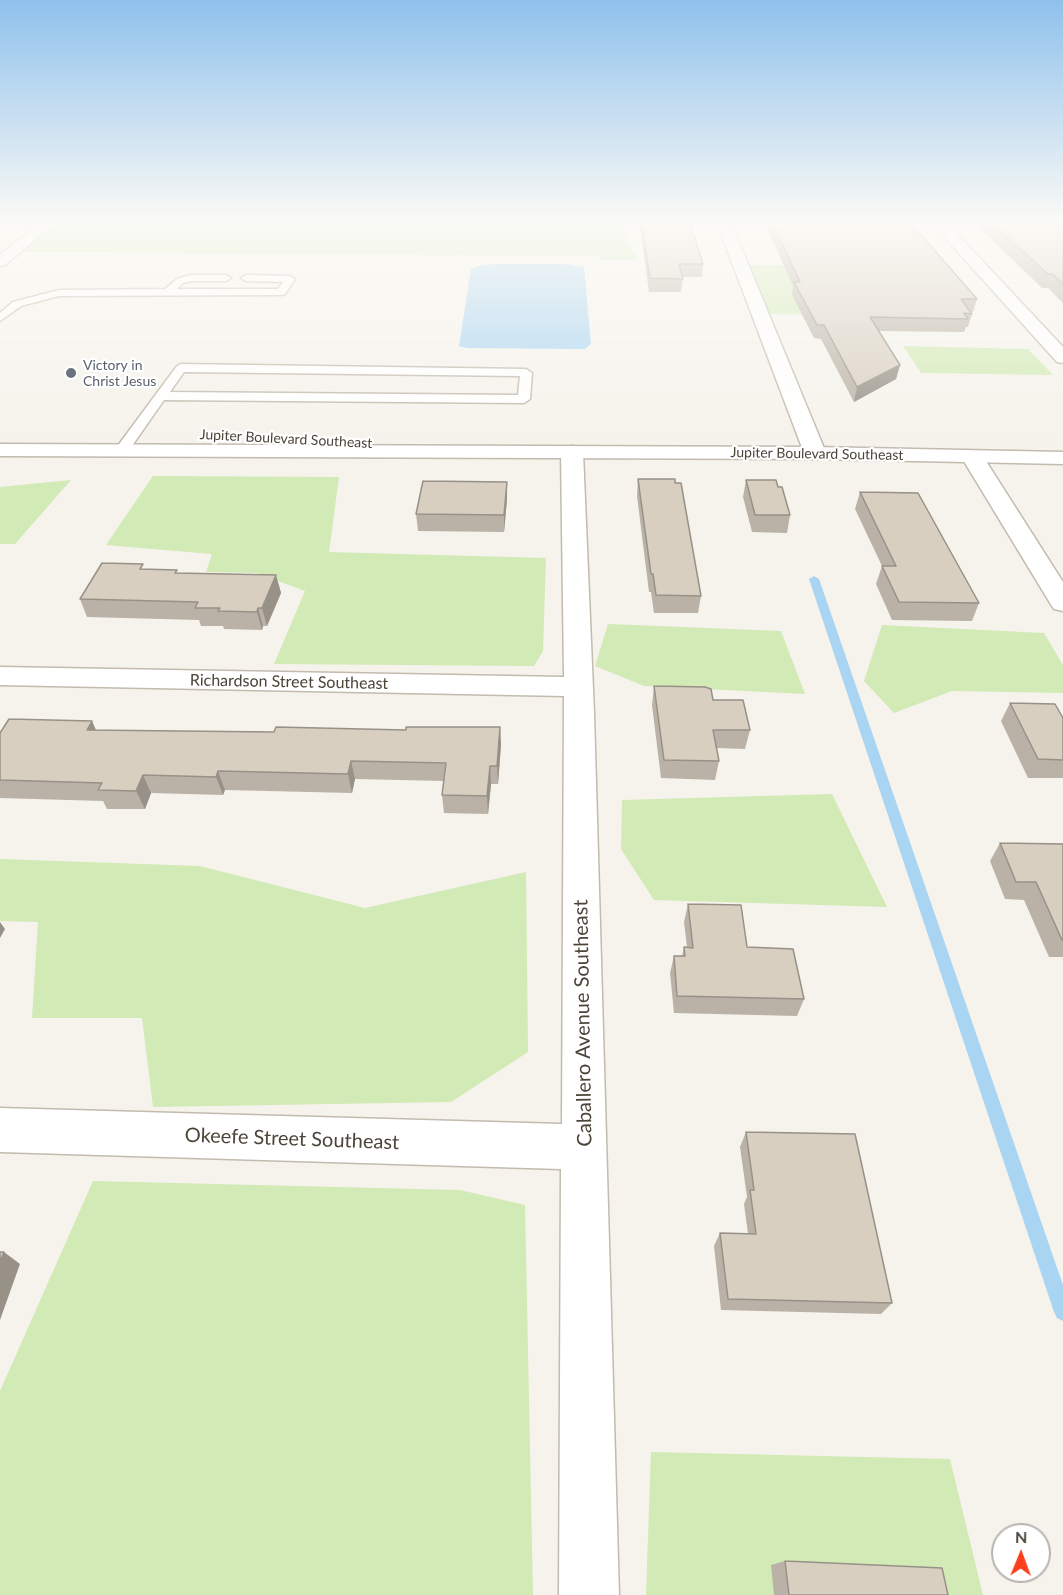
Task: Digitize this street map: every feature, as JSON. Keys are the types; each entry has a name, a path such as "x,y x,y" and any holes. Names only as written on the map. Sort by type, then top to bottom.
{"street":[{"path":"752,294 815,453"},
{"path":"1005,294 1063,358"},
{"name":"Jupiter Boulevard Southeast","path":"0,430 136,431 572,452"},
{"name":"Jupiter Boulevard Southeast","path":"0,450 815,453 973,458 1063,458"},
{"name":"Caballero Avenue Southeast","path":"572,452 578,687 590,1595"},
{"path":"973,458 1063,603"},
{"name":"Richardson Street Southeast","path":"0,676 578,687"},
{"name":"Okeefe Street Southeast","path":"0,1130 584,1147"}],"lane":[{"path":"0,318 17,304 54,294"},
{"path":"122,450 181,368 526,373 524,399 161,396"}],"green space":[{"path":"759,294 869,294 896,316 766,314"},
{"path":"903,346 1028,349 1053,375 921,373"},
{"path":"153,476 339,477 329,552 546,558 543,651 534,666 274,664 305,591 257,573 206,572 212,554 106,545"},
{"path":"71,480 15,544 0,544 0,487"},
{"path":"608,624 781,631 805,694 644,686 595,666"},
{"path":"882,625 1044,633 1063,665 1063,693 952,691 894,713 864,681"},
{"path":"832,794 887,907 654,900 621,849 622,800"},
{"path":"0,859 200,866 365,908 526,872 528,1052 451,1102 153,1107 142,1018 32,1018 38,922 0,921"},
{"path":"93,1181 460,1190 525,1205 533,1595 0,1595 0,1391"},
{"path":"651,1452 950,1459 983,1595 646,1595"}],"water":[{"path":"467,294 586,294 591,344 585,349 467,348 459,346"}],"building":[{"path":"801,294 973,294 977,299 961,299 972,314 964,313 968,319 870,317 900,365 857,387 824,325 817,325"},
{"path":"638,479 675,479 675,483 681,483 701,596 656,595"},
{"path":"746,480 776,480 778,487 782,487 790,515 755,515"},
{"path":"423,481 507,482 504,515 416,514"},
{"path":"860,492 918,493 979,603 899,602 882,566 896,566"},
{"path":"102,563 143,564 140,569 177,570 175,573 276,575 262,608 258,608 257,612 195,608 198,602 80,599"},
{"path":"654,686 705,687 711,689 713,700 743,700 750,730 713,730 719,761 664,760"},
{"path":"1010,703 1055,704 1063,718 1063,760 1038,759"},
{"path":"9,719 92,721 87,730 274,732 276,727 406,730 406,727 500,727 497,766 490,766 487,796 442,795 446,763 351,761 348,774 218,771 216,777 143,775 136,791 98,790 102,783 0,780 0,733"},
{"path":"1000,843 1063,844 1063,940 1036,882 1016,882"},
{"path":"688,904 741,905 747,947 793,949 804,999 677,996 674,956 685,956 684,947 693,948"},
{"path":"746,1132 855,1134 892,1303 728,1299 720,1233 756,1234 750,1190 754,1190"},
{"path":"785,1561 942,1568 948,1595 789,1595"}],"waterway":[{"path":"814,579 1063,1312"}],"place":[{"name":"Victory in Christ Jesus","path":"71,373"}]}
